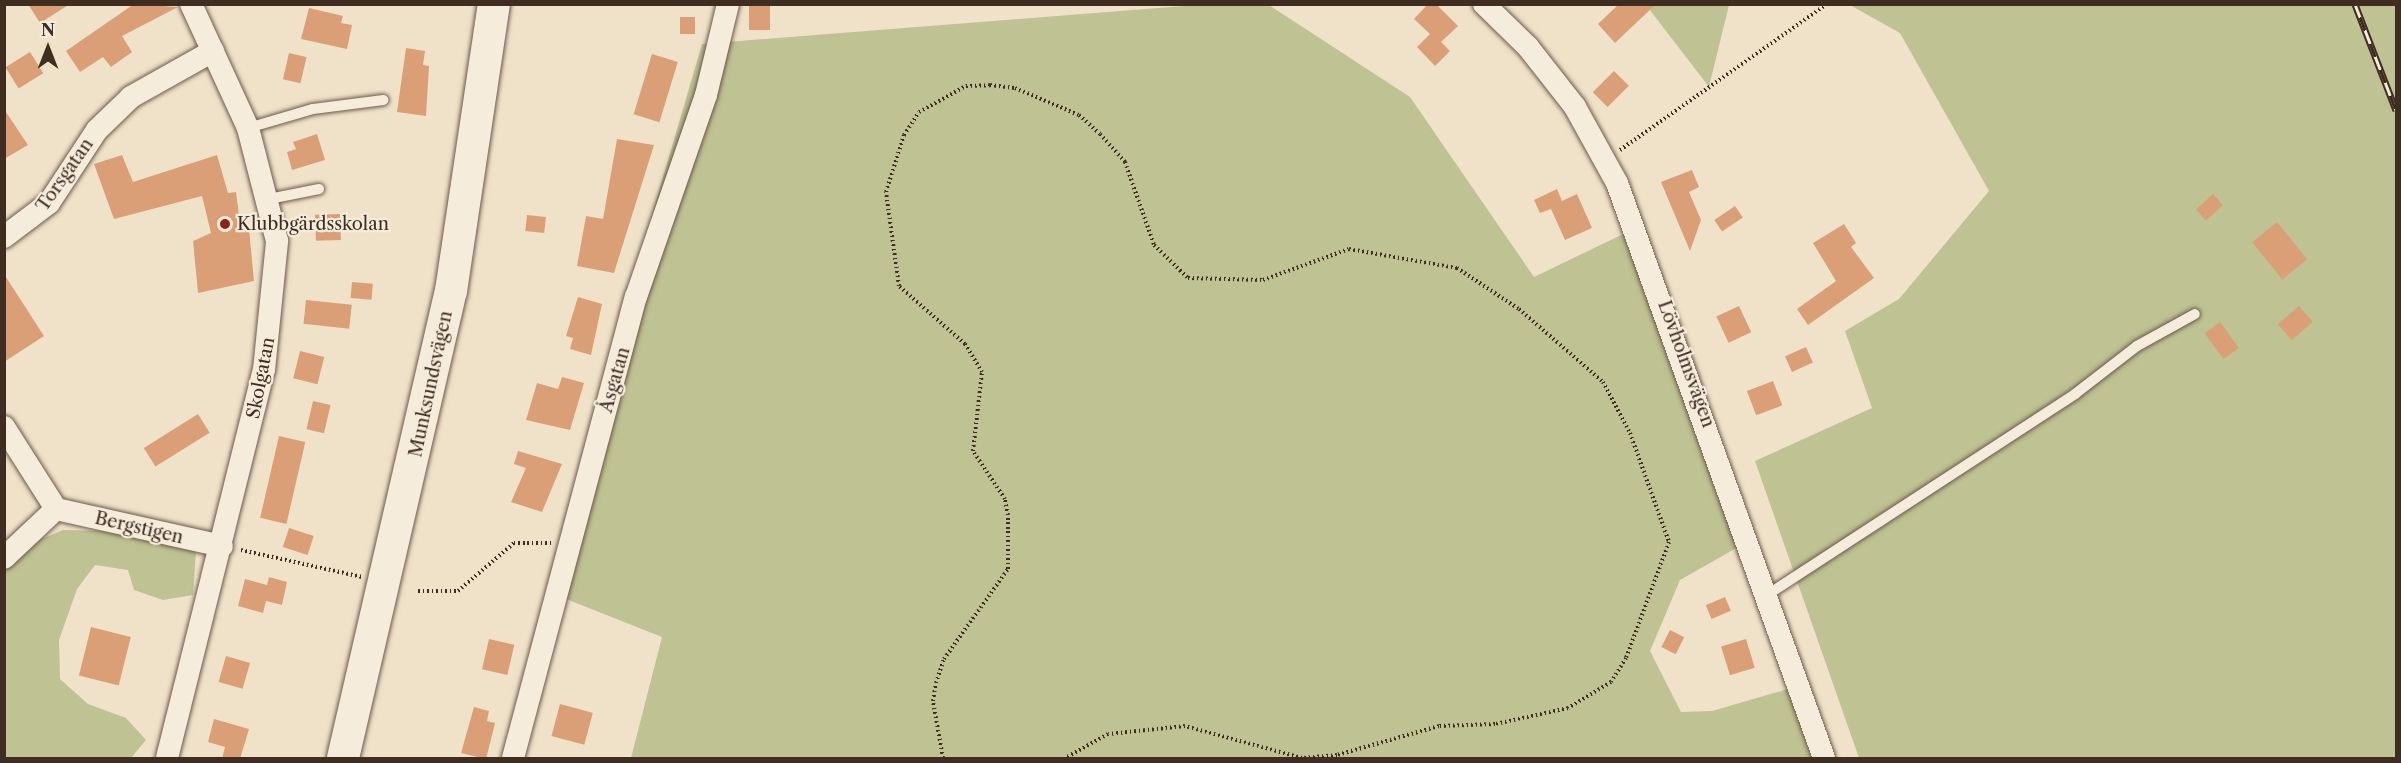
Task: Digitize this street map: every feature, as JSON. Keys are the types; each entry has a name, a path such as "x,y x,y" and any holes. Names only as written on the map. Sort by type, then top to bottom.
{"street":[{"name":"Skolgatan","path":"167,759 222,546 264,370 275,292 277,241 269,199 248,128 191,4"},
{"name":"Munksundsvägen","path":"343,759 451,291 494,4"},
{"name":"Åsgatan","path":"513,759 636,297 706,95 728,4"},
{"name":"Lövholmsvägen","path":"1484,4 1569,99 1603,158 1653,274 1824,759"},
{"name":"Torsgatan","path":"4,237 49,203 97,130 131,97 213,51"},
{"path":"4,427 56,509 4,558"},
{"name":"Bergstigen","path":"56,509 222,546"}],"lane":[{"path":"248,128 313,109 383,100"},
{"path":"269,199 319,189"},
{"path":"1767,595 2075,394 2137,346 2195,314"}],"path":[{"path":"1603,158 1827,4"},
{"path":"943,759 933,701 936,683 944,659 1008,569 1008,515 1005,499 972,451 982,372 965,345 899,286 886,192 900,146 919,112 966,86 990,85 1014,88 1079,115 1100,134 1129,172 1154,245 1188,278 1263,280 1349,249 1457,268 1518,309 1603,382 1630,432 1669,542 1626,658 1611,682 1568,708 1495,723 1438,726 1337,755 1302,758 1185,726 1108,734 1065,759"},
{"path":"418,591 450,593 464,588 514,543 533,540 569,547"},
{"path":"222,546 363,577"}],"green space":[{"path":"1196,5 1269,5 1410,97 1534,277 1644,224 1754,538 1680,580 1650,651 1681,712 1712,711 1788,689 1812,758 631,758 662,637 551,593 623,314 702,44"},
{"path":"1646,5 1729,5 1709,87"},
{"path":"1850,5 2396,5 2396,758 1859,758 1755,461 1872,408 1845,331 1899,299 1989,191 1900,33"},
{"path":"63,530 107,531 196,551 193,595 163,600 134,590 128,570 95,565 77,589 59,640 60,679 88,704 126,718 146,740 131,758 5,758 5,554"}],"building":[{"path":"28,4 70,4 40,23"},
{"path":"134,4 178,7 122,36 132,52 111,67 103,57 80,72 66,51"},
{"path":"749,4 770,4 770,30 749,30"},
{"path":"1428,4 1436,4 1458,26 1441,42 1450,51 1435,66 1417,47 1430,34 1414,19"},
{"path":"1619,4 1656,4 1615,43 1598,24"},
{"path":"309,8 343,16 341,23 352,25 347,49 301,39"},
{"path":"680,17 695,17 695,34 680,34"},
{"path":"406,48 425,51 423,65 429,66 426,116 397,112"},
{"path":"30,52 43,73 19,89 5,67"},
{"path":"289,53 307,57 300,83 283,79"},
{"path":"652,54 678,62 659,122 634,114"},
{"path":"1614,71 1629,86 1608,107 1593,92"},
{"path":"4,109 28,145 4,159"},
{"path":"317,134 325,160 292,170 287,152 296,149 293,142"},
{"path":"617,139 654,145 614,273 577,266 586,216 603,219"},
{"name":"Klubbgärdsskolan","path":"122,155 133,182 217,155 228,193 236,192 241,230 249,229 254,281 198,293 193,241 211,233 202,196 114,219 94,164"},
{"path":"1692,170 1699,187 1689,192 1701,220 1690,251 1661,182"},
{"path":"1557,189 1562,201 1577,194 1592,228 1565,240 1551,209 1540,213 1534,200"},
{"path":"2213,194 2223,205 2206,221 2196,209"},
{"path":"1735,206 1743,218 1722,232 1714,220"},
{"path":"340,214 341,240 316,241 315,215"},
{"path":"527,215 546,217 544,233 525,231"},
{"path":"2277,222 2307,259 2282,279 2252,242"},
{"path":"1844,224 1856,243 1851,247 1874,278 1808,325 1797,309 1836,281 1813,243"},
{"path":"4,274 44,336 4,362"},
{"path":"352,282 373,284 372,300 351,298"},
{"path":"578,297 602,304 591,355 570,349 573,338 566,336"},
{"path":"306,300 352,305 349,329 303,324"},
{"path":"1739,306 1751,332 1729,343 1716,317"},
{"path":"2299,306 2313,322 2292,340 2278,324"},
{"path":"2220,322 2239,348 2223,359 2205,333"},
{"path":"1806,347 1813,363 1792,372 1785,356"},
{"path":"300,351 324,357 317,384 293,378"},
{"path":"562,377 584,383 570,430 526,420 537,383 558,389"},
{"path":"1773,381 1782,405 1756,415 1747,391"},
{"path":"313,401 331,405 324,433 306,429"},
{"path":"198,414 210,433 155,467 144,448"},
{"path":"279,436 305,442 286,524 260,518"},
{"path":"518,451 562,464 542,512 511,502 526,468 514,464"},
{"path":"289,528 314,536 308,555 283,547"},
{"path":"269,577 287,582 282,605 266,601 263,613 238,606 245,579 267,585"},
{"path":"1725,597 1731,611 1712,619 1706,605"},
{"path":"91,627 131,637 119,685 79,676"},
{"path":"1670,630 1684,637 1676,654 1661,647"},
{"path":"489,639 514,645 507,675 482,669"},
{"path":"1746,639 1755,668 1730,675 1721,647"},
{"path":"226,656 250,663 243,689 219,682"},
{"path":"560,704 593,713 584,745 551,736"},
{"path":"474,707 489,711 487,721 495,723 486,759 461,753"},
{"path":"214,719 249,729 240,759 222,759 225,747 208,742"}],"railway":[{"path":"2355,4 2396,110"}],"place":[{"name":"Klubbgärdsskolan","path":"225,224"}]}
